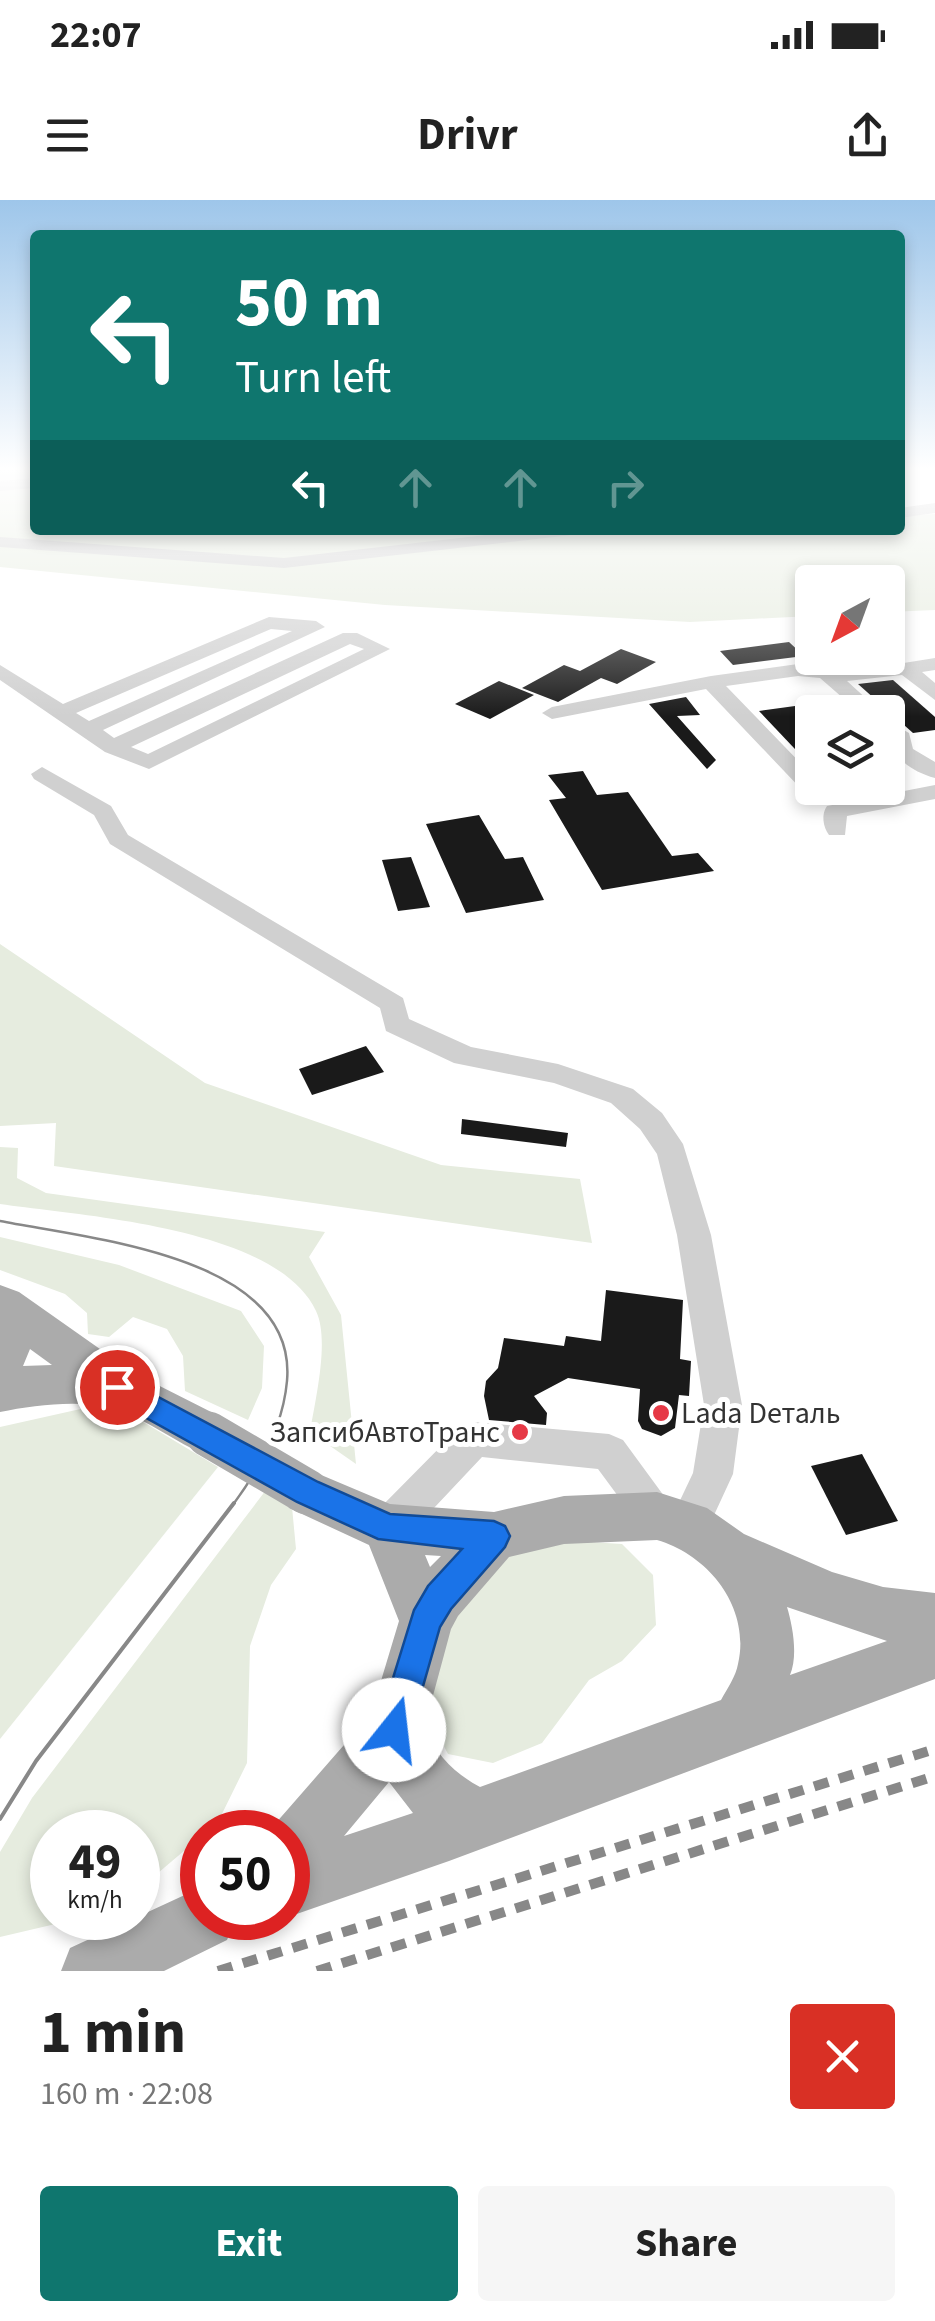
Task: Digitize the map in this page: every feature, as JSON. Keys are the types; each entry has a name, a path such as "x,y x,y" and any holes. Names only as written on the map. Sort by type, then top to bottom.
{"main road":[{"path":"2,1304 117,1387 307,1492 388,1528 494,1536 564,1520 690,1530 774,1575 881,1615 935,1620"},
{"path":"0,1367 14,1330 2,1304"},
{"path":"0,1392 31,1385 117,1387"},
{"path":"388,1528 426,1621"},
{"path":"690,1530 755,1587 765,1624 766,1667 741,1721"},
{"path":"310,1830 394,1730 426,1621 440,1597 494,1536"},
{"path":"310,1878 935,1652"},
{"path":"394,1730 421,1780 446,1804 479,1817"},
{"path":"93,1971 180,1930"}],"street":[{"path":"137,552 284,563 383,552"},
{"path":"60,712 270,623 316,627 86,730"},
{"path":"0,671 113,747 149,762 380,649 350,637 113,747"},
{"path":"906,669 935,664"},
{"path":"906,669 935,694"},
{"path":"552,713 710,682 795,670"},
{"path":"828,675 867,675"},
{"path":"828,675 851,695"},
{"path":"710,682 795,769"},
{"path":"905,753 935,771"},
{"path":"42,774 103,811 118,839 393,1004 396,1024 464,1056 558,1074 622,1096 651,1121 672,1152 689,1218 724,1405 714,1474 690,1530 608,1452 474,1439 388,1528"},
{"path":"905,800 935,792"},
{"path":"826,805 836,820 889,805"}],"shaded area":[{"path":"0,552 935,552 935,610 905,611 905,565 795,565 795,617 690,622 385,605 0,567"},
{"path":"0,944 205,1083 441,1165 580,1179 592,1243 54,1166 56,1123 0,1126"},
{"path":"0,1147 18,1148 17,1178 46,1193 325,1232 309,1257 341,1315 356,1464 310,1432 322,1338 316,1311 295,1283 262,1261 220,1243 174,1230 0,1204"},
{"path":"0,1237 119,1265 241,1311 264,1346 262,1388 248,1420 185,1391 183,1356 167,1329 133,1317 109,1337 88,1334 87,1313 65,1294 0,1270"},
{"path":"85,1408 135,1417 218,1467 0,1739 0,1427"},
{"path":"266,1490 292,1507 296,1549 271,1585 250,1646 247,1763 224,1810 180,1810 180,1854 160,1871 160,1810 30,1810 30,1930 0,1937 0,1852 32,1798"},
{"path":"573,1541 622,1544 653,1575 656,1625 622,1661 589,1680 542,1743 493,1763 448,1754 427,1714 446,1612 496,1556"}],"building":[{"path":"789,642 795,648 795,657 733,665 720,651"},
{"path":"621,649 656,662 617,684 601,678 558,702 522,688 564,665 580,671"},
{"path":"893,680 935,717 935,730 913,733 905,726 905,695 870,695 858,684"},
{"path":"499,681 534,695 490,719 455,704"},
{"path":"686,697 700,715 677,716 716,760 707,769 649,704"},
{"path":"795,706 795,749 759,711"},
{"path":"583,771 597,795 628,792 672,856 698,853 714,871 602,890 549,800 566,798 548,775"},
{"path":"479,815 505,859 523,857 544,900 466,913 426,824"},
{"path":"411,857 430,907 398,911 382,860"},
{"path":"366,1046 384,1072 312,1095 299,1069"},
{"path":"462,1119 568,1133 566,1147 461,1134"},
{"path":"606,1290 683,1300 680,1359 691,1361 689,1396 679,1395 675,1428 661,1436 642,1429 638,1421 640,1389 568,1378 534,1396 547,1413 546,1425 489,1420 484,1396 486,1381 498,1368 504,1338 564,1346 566,1336 601,1341"},
{"path":"862,1454 898,1521 846,1535 811,1466"}],"tram line":[{"path":"0,1221 84,1236 181,1261 225,1280 259,1306 282,1339 285,1398 268,1447 232,1506"},
{"path":"0,1819 36,1761 234,1503"}],"railway":[{"path":"218,1971 935,1749"},
{"path":"317,1971 935,1776"}],"place":[{"name":"Lada Dеталь","path":"661,1413"},
{"name":"ЗапсибАвтоТранс","path":"520,1432"}],"route":[{"path":"117,1387 307,1492 388,1528 494,1536 463,1568 426,1621 394,1730"}]}
